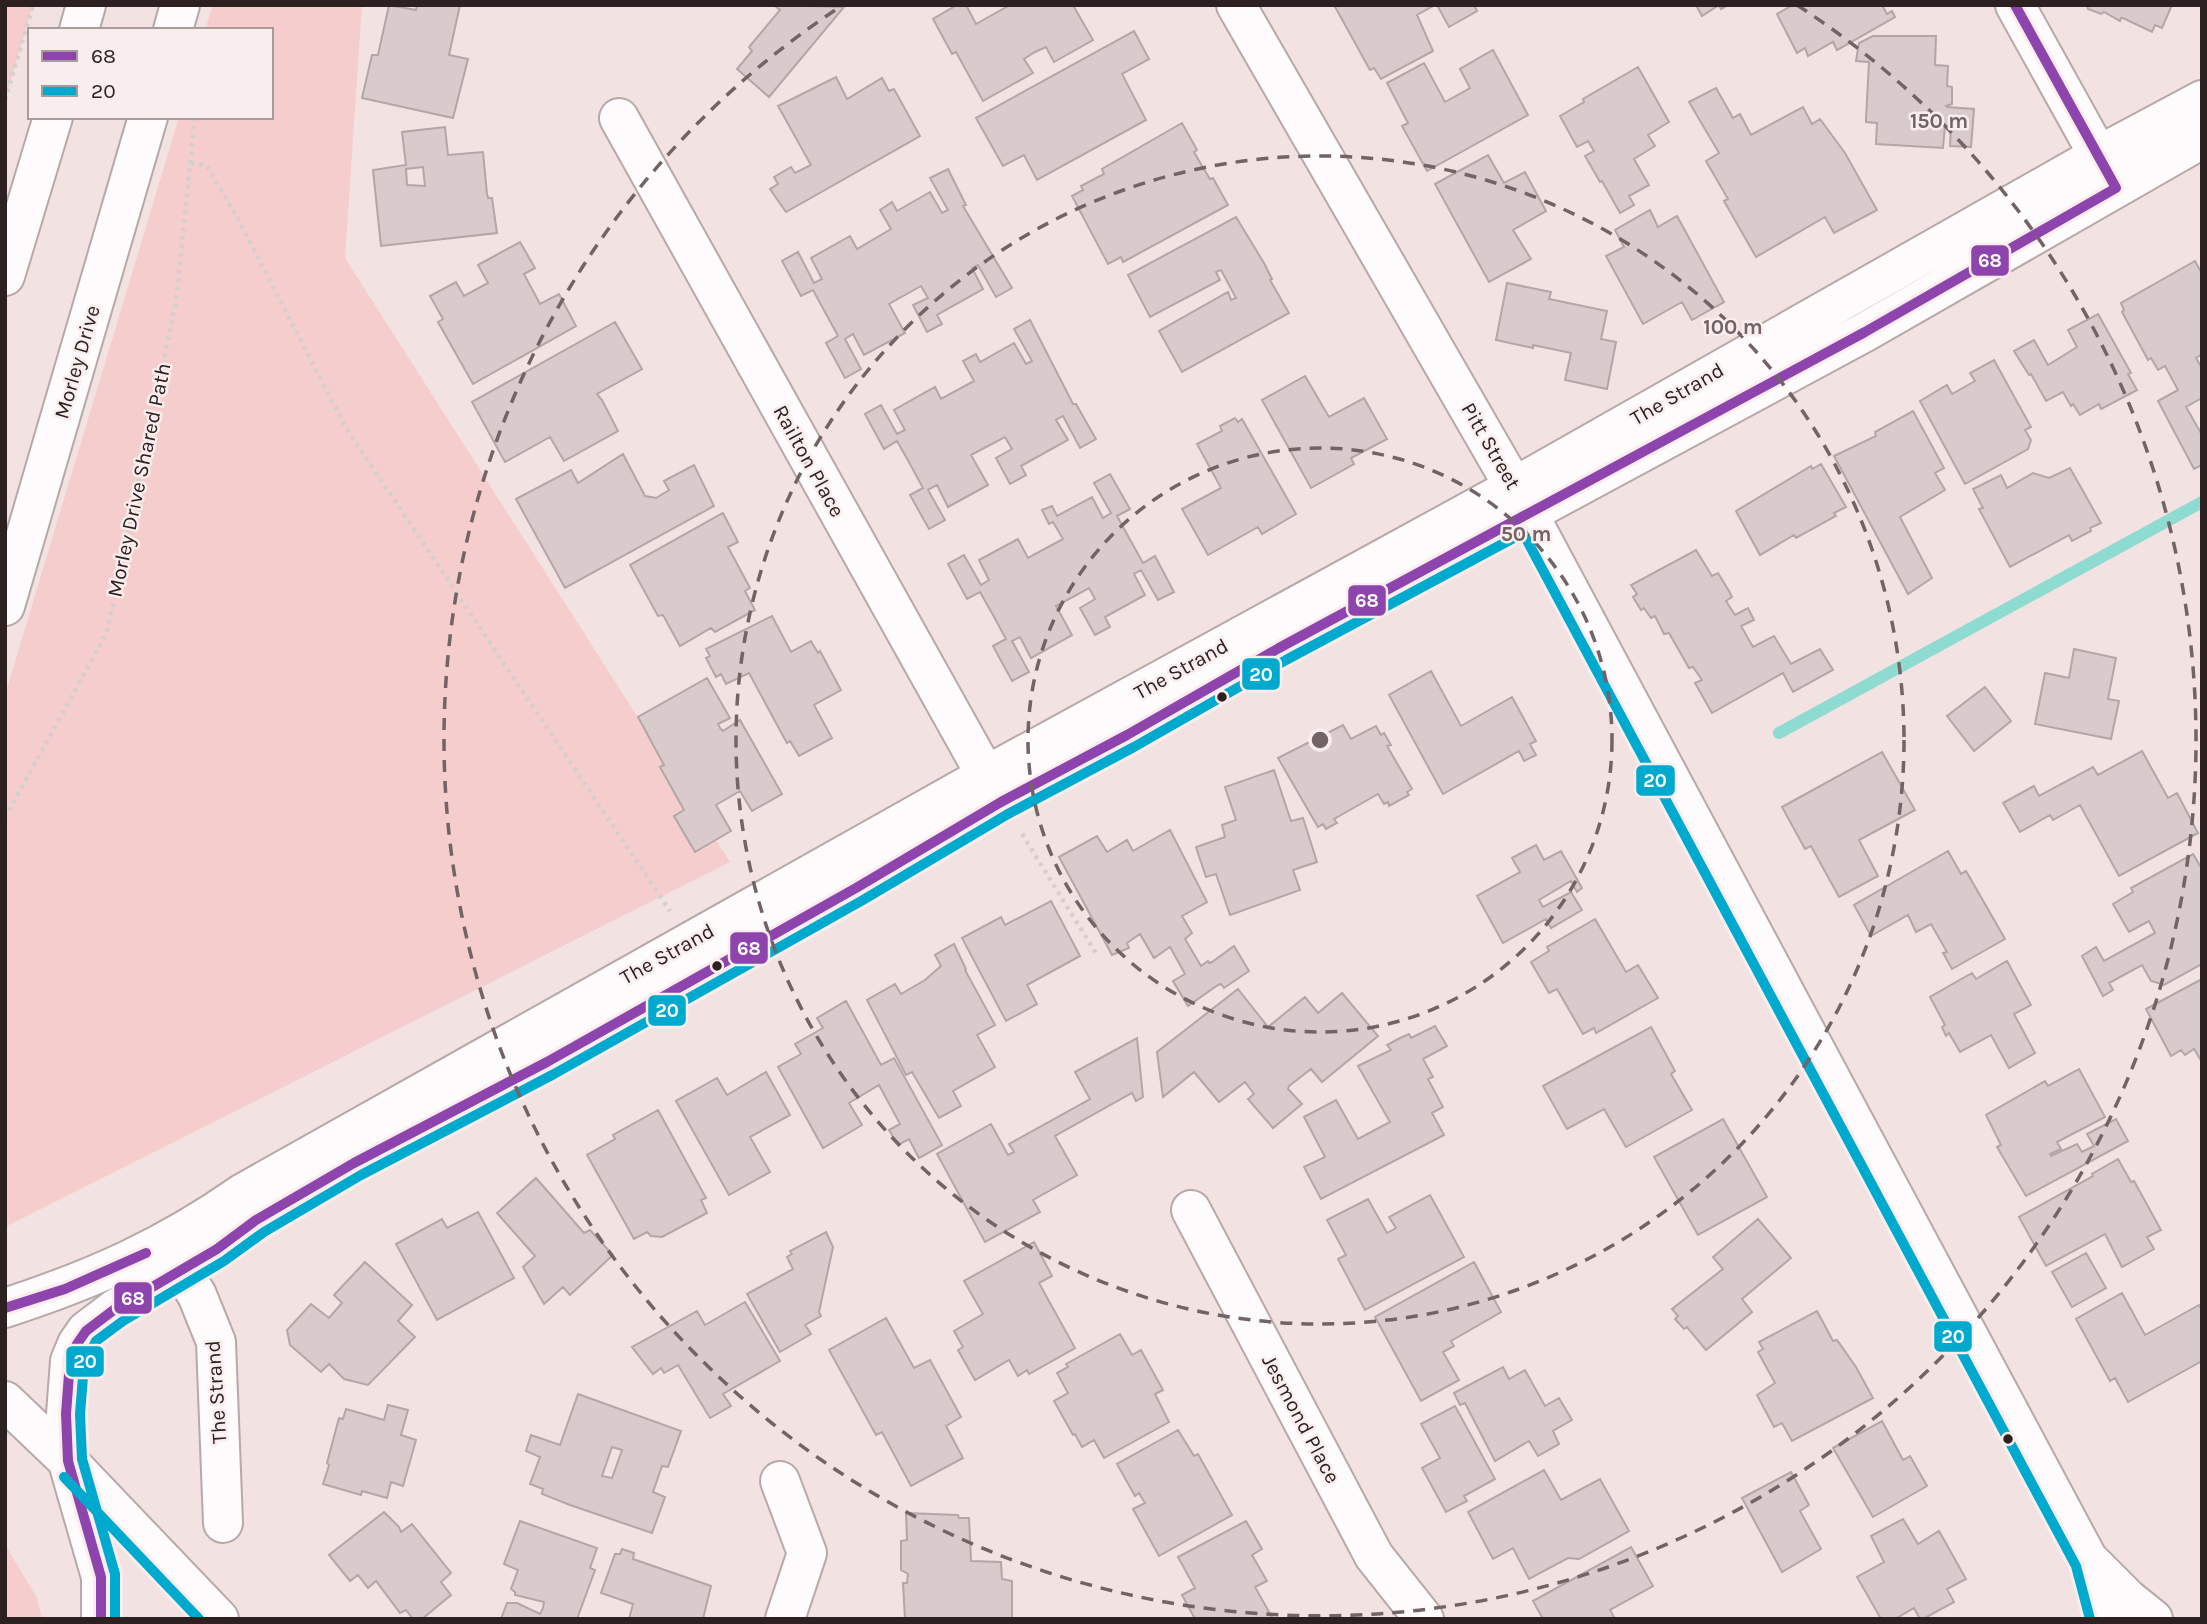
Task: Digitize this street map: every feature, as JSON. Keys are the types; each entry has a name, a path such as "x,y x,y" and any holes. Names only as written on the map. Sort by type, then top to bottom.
{"main road":[{"path":"80,28 86,5"},
{"path":"174,28 180,5"},
{"name":"Pitt Street","path":"1236,5 1522,500 2089,1561 2105,1619"},
{"path":"2015,5 2108,171"},
{"name":"The Strand","path":"101,1619 101,1577 68,1461 66,1414 70,1361 86,1331 114,1310 172,1257 199,1223 243,1193 690,940 993,789 1127,735 1279,648 1522,500 2108,171 2202,100"},
{"name":"Railton Place","path":"619,118 993,789"},
{"path":"5,275 52,119"},
{"name":"Morley Drive","path":"5,606 147,119"},
{"name":"The Strand","path":"2108,171 2202,139"},
{"name":"The Strand","path":"5,1308 172,1257 217,1249 256,1220 354,1163 547,1062 820,908 993,789"},
{"name":"Jesmond Place","path":"1191,1210 1374,1556 1424,1619"},
{"name":"The Strand","path":"172,1257 197,1295 216,1342 223,1523"},
{"path":"5,1401 68,1461 219,1619"},
{"path":"780,1481 807,1553 785,1619"},
{"name":"Pitt Street","path":"2089,1561 2153,1619"}],"path":[{"path":"5,100 33,5"},
{"name":"Morley Drive Shared Path","path":"5,818 107,632 176,301 195,119"},
{"path":"191,163 207,166 239,219 346,428 690,940"},
{"path":"993,789 1097,955"}],"shaded area":[{"path":"5,5 33,5 5,100"},
{"path":"213,5 362,5 345,258 730,862 5,1227 5,695 178,119 273,119 273,28 206,28"},
{"path":"5,1544 37,1598 42,1619 5,1619"}],"building":[{"path":"389,5 416,10 417,5 460,5 449,55 468,59 453,118 362,98 372,55 378,55"},
{"path":"774,5 844,7 769,97 737,69 752,51 749,47 780,10"},
{"path":"957,5 966,5 976,24 1010,5 1073,5 1093,40 1054,62 1046,47 1035,52 1024,59 1033,73 983,101 956,52 952,54 933,19"},
{"path":"1334,5 1435,5 1417,15 1433,51 1381,79 1374,68 1370,70"},
{"path":"1437,5 1474,5 1477,11 1449,27"},
{"path":"1696,5 1719,5 1702,16"},
{"path":"1793,5 1882,5 1887,14 1892,11 1895,17 1837,50 1833,42 1808,56 1805,48 1797,53 1777,14"},
{"path":"2087,5 2172,5 2162,28 2155,25 2152,32 2123,18 2120,21 2104,12 2101,14 2088,9"},
{"path":"1134,31 1149,59 1122,74 1146,120 1037,180 1024,155 1003,166 976,118"},
{"path":"1873,36 1936,36 1935,65 1948,66 1947,86 1952,87 1952,104 1946,106 1974,109 1971,147 1950,146 1951,126 1945,126 1943,148 1876,144 1877,123 1866,122 1869,62 1856,61 1859,43"},
{"path":"1493,50 1528,115 1427,171 1402,126 1408,123 1387,83 1424,63 1445,102 1470,88 1460,69"},
{"path":"1638,67 1669,122 1648,135 1655,146 1634,159 1649,185 1629,196 1634,205 1620,213 1585,156 1594,151 1588,141 1577,147 1560,116 1584,102 1583,99"},
{"path":"836,77 847,99 882,78 889,91 894,89 920,136 786,212 770,189 778,184 774,177 791,167 795,173 811,165 778,106"},
{"path":"1716,88 1733,118 1740,114 1751,135 1803,107 1812,124 1820,119 1845,153 1877,210 1834,233 1825,217 1756,257 1724,201 1728,199 1706,161 1719,153 1689,102"},
{"path":"1182,123 1197,150 1194,152 1228,205 1123,262 1121,257 1108,264 1072,196 1083,190 1081,186 1104,174 1102,169"},
{"path":"445,127 448,155 483,152 487,194 488,198 492,198 497,233 381,246 373,170 406,165 402,132","holes":["423,167 425,186 407,185 406,169"]},
{"path":"1488,155 1504,183 1525,172 1546,211 1513,230 1531,259 1489,282 1435,184"},
{"path":"948,169 966,205 963,206 1012,288 996,297 978,265 972,268 983,289 937,315 942,324 927,332 913,305 928,298 921,286 889,304 905,333 864,355 853,334 845,339 861,369 845,378 826,343 838,336 813,290 801,296 782,261 798,252 814,283 822,279 811,258 850,236 857,249 891,229 880,210 892,202 897,211 930,192 942,213 948,210 930,178"},
{"path":"1650,210 1658,227 1677,216 1724,302 1692,320 1682,302 1643,324 1606,256 1624,247 1615,230"},
{"path":"1236,217 1264,263 1272,279 1270,280 1289,313 1182,372 1159,331 1228,292 1231,300 1236,298 1221,270 1216,272 1220,280 1150,317 1128,275"},
{"path":"520,242 535,268 524,274 540,304 559,294 576,326 473,384 438,322 443,319 430,296 456,282 464,296 488,283 478,265"},
{"path":"2195,261 2202,274 2202,354 2196,358 2202,368 2202,398 2186,407 2202,435 2202,465 2194,469 2158,401 2178,390 2165,366 2158,370 2151,358 2148,360 2122,312 2124,310 2121,303"},
{"path":"1507,283 1551,292 1549,299 1607,311 1601,339 1616,342 1607,389 1565,380 1571,353 1496,340"},
{"path":"2098,314 2131,373 2128,374 2137,390 2101,409 2099,404 2080,415 2063,392 2046,401 2014,351 2034,340 2048,365 2077,347 2068,330"},
{"path":"1030,320 1073,404 1076,404 1096,439 1080,448 1063,416 1056,420 1068,440 1021,466 1026,475 1010,484 996,458 1012,449 1005,437 971,455 988,485 948,507 937,485 928,490 945,520 929,529 910,495 923,488 910,464 897,441 884,449 865,414 881,405 897,434 905,430 894,410 935,387 941,399 974,381 963,361 976,354 980,362 1014,343 1026,364 1032,361 1014,329"},
{"path":"615,322 642,369 597,394 618,431 564,461 550,437 505,462 472,402"},
{"path":"1994,360 2031,427 2025,430 2031,440 2028,449 1965,484 1920,401 1947,385 1952,394 1975,381 1970,373"},
{"path":"1305,376 1329,417 1364,398 1387,439 1351,458 1354,464 1311,488 1262,400"},
{"path":"1913,411 1944,468 1935,473 1945,490 1900,517 1932,578 1908,594 1834,456 1876,436 1875,432"},
{"path":"1235,418 1238,422 1242,419 1296,514 1262,534 1258,527 1208,555 1182,509 1221,488 1197,444 1222,431 1220,426"},
{"path":"623,454 645,496 656,498 669,490 664,481 694,465 714,506 565,588 516,499 571,470 578,483"},
{"path":"1821,464 1846,507 1834,513 1836,516 1796,538 1794,535 1760,555 1736,511 1811,466 1812,469"},
{"path":"2070,468 2101,523 2072,541 2069,535 2010,567 1979,509 1983,508 1973,489 2001,475 2007,488 2033,473 2049,478"},
{"path":"1110,474 1130,509 1117,516 1143,563 1155,556 1174,592 1158,600 1141,570 1134,574 1145,595 1105,617 1110,627 1095,635 1080,608 1095,599 1089,588 1056,606 1072,635 1031,658 1020,637 1012,641 1029,672 1012,681 993,646 1006,639 993,615 980,592 967,599 948,564 964,555 981,585 989,580 979,560 1018,539 1028,558 1063,539 1053,522 1049,524 1042,510 1052,506 1057,516 1092,497 1103,518 1111,513 1094,483"},
{"path":"723,513 738,542 728,547 750,588 745,591 755,610 715,632 711,628 680,646 663,615 658,616 630,565"},
{"path":"1696,550 1712,576 1718,573 1729,591 1732,597 1726,601 1735,615 1748,608 1754,620 1741,626 1753,647 1774,636 1791,664 1820,649 1833,670 1793,692 1783,673 1712,713 1695,683 1702,680 1693,667 1689,668 1669,633 1664,634 1655,616 1651,618 1644,608 1641,610 1633,597 1637,594 1631,585"},
{"path":"772,616 791,652 811,641 818,653 820,651 841,690 814,705 832,738 799,756 790,741 787,743 749,673 726,684 721,674 716,677 706,658 710,656 706,649"},
{"path":"2074,649 2116,658 2108,699 2119,701 2111,739 2035,724 2045,673 2069,678"},
{"path":"1431,671 1461,726 1512,697 1536,741 1530,744 1536,755 1524,761 1519,751 1443,794 1389,695"},
{"path":"707,678 730,718 718,724 720,728 723,731 740,720 782,794 752,811 740,791 716,805 731,831 695,852 674,816 684,810 660,767 664,765 638,717"},
{"path":"1985,687 2011,721 1974,751 1947,716"},
{"path":"1343,725 1351,739 1376,726 1381,735 1384,733 1391,745 1387,746 1412,789 1407,792 1409,795 1389,806 1388,802 1384,804 1378,794 1334,819 1337,823 1326,829 1323,824 1318,827 1278,758"},
{"path":"2142,751 2168,798 2177,793 2198,833 2119,876 2080,805 2053,820 2050,815 2020,832 2003,803 2034,786 2039,796 2093,767 2098,775"},
{"path":"1882,752 1915,810 1859,840 1878,876 1839,897 1811,846 1805,849 1782,807"},
{"path":"1274,770 1291,821 1303,818 1317,862 1293,870 1300,890 1230,915 1216,874 1206,877 1196,847 1225,837 1222,825 1236,820 1225,787"},
{"path":"1170,830 1207,902 1182,916 1192,933 1185,939 1201,966 1208,961 1212,962 1234,946 1249,971 1224,988 1221,984 1218,985 1188,1006 1173,981 1185,974 1170,947 1154,958 1140,934 1127,943 1129,948 1112,955 1059,857 1097,836 1107,852 1127,840 1133,851"},
{"path":"1536,845 1544,860 1561,851 1582,888 1577,892 1571,881 1539,900 1543,907 1571,892 1582,910 1551,928 1546,919 1503,943 1477,896 1520,872 1512,858"},
{"path":"1948,851 1961,874 1966,871 2005,939 1952,969 1943,953 1947,952 1931,924 1916,932 1908,915 1871,936 1854,905"},
{"path":"2193,854 2202,869 2202,964 2164,985 2151,981 2142,965 2109,983 2113,990 2103,996 2082,956 2096,947 2104,961 2155,933 2149,921 2129,932 2113,904 2133,892 2131,888"},
{"path":"1051,901 1080,956 1027,985 1037,1004 1006,1021 962,938 1001,917 1005,925"},
{"path":"1595,919 1626,972 1638,965 1658,998 1596,1033 1594,1028 1583,1034 1557,989 1549,993 1531,962 1549,951 1547,947"},
{"path":"954,944 995,1025 977,1035 995,1067 953,1091 961,1106 939,1118 912,1072 906,1075 867,1000 895,984 901,994 925,980 941,966 935,955"},
{"path":"2007,961 2031,1005 2014,1014 2035,1053 2009,1068 1991,1035 1960,1052 1949,1033 1946,1036 1942,1027 1945,1025 1930,997 1972,973 1976,979"},
{"path":"2202,979 2202,1062 2194,1049 2185,1055 2181,1050 2171,1056 2146,1009"},
{"path":"1238,989 1268,1027 1305,997 1318,1013 1342,993 1378,1036 1322,1082 1311,1069 1289,1086 1288,1089 1302,1104 1273,1128 1248,1099 1254,1094 1245,1082 1219,1102 1194,1072 1163,1097 1157,1052"},
{"path":"846,1001 881,1065 894,1058 942,1145 919,1158 909,1139 898,1145 889,1130 900,1124 879,1085 849,1103 862,1125 823,1148 778,1067 801,1054 795,1044 823,1028 817,1018"},
{"path":"1435,1026 1447,1046 1423,1059 1433,1077 1428,1079 1443,1107 1432,1113 1444,1135 1321,1199 1304,1167 1325,1157 1304,1117 1336,1100 1358,1139 1390,1122 1358,1066 1391,1050 1387,1045 1398,1039 1409,1034 1411,1038"},
{"path":"1651,1027 1675,1071 1671,1074 1692,1110 1626,1147 1604,1109 1567,1129 1543,1086"},
{"path":"1137,1038 1143,1097 1136,1101 1132,1093 1055,1136 1077,1175 1033,1200 1040,1212 985,1242 937,1154 991,1124 1008,1155 1014,1152 1009,1144 1090,1099 1075,1072"},
{"path":"2079,1069 2105,1117 2057,1142 2061,1149 2050,1154 2051,1156 2077,1144 2082,1152 2094,1146 2087,1134 2116,1119 2128,1141 2026,1196 1997,1147 2001,1145 1986,1115 2045,1081 2048,1086"},
{"path":"766,1072 790,1115 750,1137 770,1172 729,1195 676,1101 717,1078 727,1095"},
{"path":"658,1110 706,1198 701,1200 707,1213 662,1237 651,1236 647,1232 634,1239 587,1155 615,1139 613,1135"},
{"path":"1723,1119 1767,1197 1698,1235 1654,1157"},
{"path":"2118,1159 2131,1182 2134,1181 2161,1230 2147,1237 2154,1249 2122,1267 2105,1234 2046,1266 2019,1217"},
{"path":"536,1178 584,1233 590,1230 613,1255 570,1295 563,1287 544,1304 523,1267 535,1256 497,1213"},
{"path":"1430,1195 1464,1257 1365,1310 1338,1259 1346,1255 1327,1220 1368,1199 1387,1233 1396,1228 1389,1217"},
{"path":"478,1212 514,1278 437,1320 396,1244 442,1219 447,1228"},
{"path":"1758,1219 1791,1258 1742,1299 1752,1312 1706,1350 1687,1327 1684,1329 1675,1319 1678,1316 1672,1309 1723,1269 1713,1257"},
{"path":"826,1232 833,1247 819,1312 821,1316 805,1325 811,1334 780,1352 747,1294 793,1269 787,1257 792,1254 790,1251"},
{"path":"1034,1242 1052,1276 1039,1283 1075,1348 1029,1374 1027,1370 1018,1376 1009,1360 975,1380 958,1350 963,1347 954,1331 983,1314 964,1281"},
{"path":"2086,1253 2106,1288 2072,1307 2052,1272"},
{"path":"365,1262 412,1305 398,1321 415,1337 368,1385 344,1379 329,1364 321,1372 290,1345 287,1330 311,1304 329,1318 342,1303 334,1295"},
{"path":"1474,1262 1501,1312 1451,1341 1454,1346 1443,1352 1459,1380 1421,1401 1375,1317"},
{"path":"2122,1293 2145,1335 2199,1305 2202,1310 2202,1361 2128,1402 2115,1378 2110,1381 2076,1319"},
{"path":"745,1302 780,1361 723,1394 731,1406 710,1418 678,1365 664,1373 661,1368 653,1374 632,1347 697,1311 705,1325"},
{"path":"1817,1311 1833,1341 1837,1340 1856,1367 1873,1398 1792,1441 1782,1423 1774,1427 1757,1395 1775,1383 1758,1352 1763,1349 1759,1342"},
{"path":"886,1318 914,1368 930,1360 961,1417 946,1426 963,1458 911,1486 882,1432 876,1435 829,1350"},
{"path":"1120,1334 1132,1355 1141,1350 1163,1390 1155,1394 1169,1422 1104,1458 1094,1440 1082,1447 1054,1401 1068,1393 1057,1373 1068,1367 1066,1364"},
{"path":"1503,1367 1509,1379 1525,1370 1545,1406 1559,1398 1572,1420 1553,1431 1559,1444 1538,1456 1529,1441 1495,1461 1465,1403 1460,1405 1454,1393"},
{"path":"578,1394 681,1431 668,1467 662,1466 653,1492 665,1497 652,1533 542,1494 543,1489 530,1484 540,1457 526,1451 531,1435 560,1445","holes":["612,1447 622,1450 612,1478 602,1476"]},
{"path":"388,1405 408,1410 401,1435 416,1440 403,1486 391,1482 387,1498 362,1491 361,1495 323,1484 339,1418 343,1419 346,1409 384,1420"},
{"path":"1455,1406 1495,1479 1464,1496 1467,1501 1446,1512 1422,1468 1440,1458 1421,1424"},
{"path":"1882,1421 1903,1460 1910,1456 1927,1486 1873,1517 1833,1448"},
{"path":"1178,1430 1194,1456 1198,1454 1232,1515 1159,1556 1133,1509 1145,1503 1139,1493 1135,1496 1117,1464"},
{"path":"1544,1470 1561,1500 1600,1479 1629,1531 1579,1559 1568,1558 1529,1579 1513,1548 1493,1559 1468,1512"},
{"path":"1791,1472 1809,1505 1800,1511 1821,1549 1782,1572 1742,1498"},
{"path":"384,1512 401,1532 412,1524 451,1573 441,1582 451,1595 422,1619 413,1619 406,1610 400,1613 376,1581 368,1588 358,1575 350,1581 329,1555"},
{"path":"906,1513 958,1515 959,1518 969,1518 971,1561 1001,1562 1002,1579 1012,1581 1012,1619 905,1619 903,1583 907,1583 908,1574 901,1570 901,1541 907,1540"},
{"path":"1903,1519 1918,1544 1939,1531 1966,1579 1947,1589 1954,1602 1923,1619 1920,1619 1914,1608 1895,1619 1881,1619 1857,1577 1884,1562 1871,1536"},
{"path":"520,1521 597,1548 590,1568 595,1570 577,1619 501,1619 507,1603 517,1603 540,1614 543,1608 544,1602 515,1595 511,1589 518,1570 504,1564"},
{"path":"1246,1521 1262,1549 1252,1555 1267,1581 1255,1587 1273,1619 1195,1619 1182,1595 1195,1588 1178,1557"},
{"path":"1631,1547 1653,1586 1610,1610 1615,1619 1543,1619 1533,1601"},
{"path":"622,1549 634,1553 633,1559 711,1586 703,1619 629,1619 633,1604 601,1593 615,1554 620,1554"}],"waterway":[{"path":"1779,733 2202,502"}],"transit line":[{"name":"68","path":"101,1619 101,1577 68,1461 66,1414 70,1361 86,1331 115,1309 217,1249 256,1220 354,1163 547,1062 856,888 1001,802 1127,735 1279,648 1865,332 2116,188 2015,5"},
{"name":"20","path":"115,1619 115,1574 82,1459 80,1414 84,1364 96,1341 123,1321 224,1261 264,1232 361,1175 554,1074 863,900 1008,814 1523,533 2076,1566 2090,1619"},
{"name":"68","path":"5,1308 65,1289 146,1253"},
{"name":"20","path":"64,1477 199,1619"}]}
